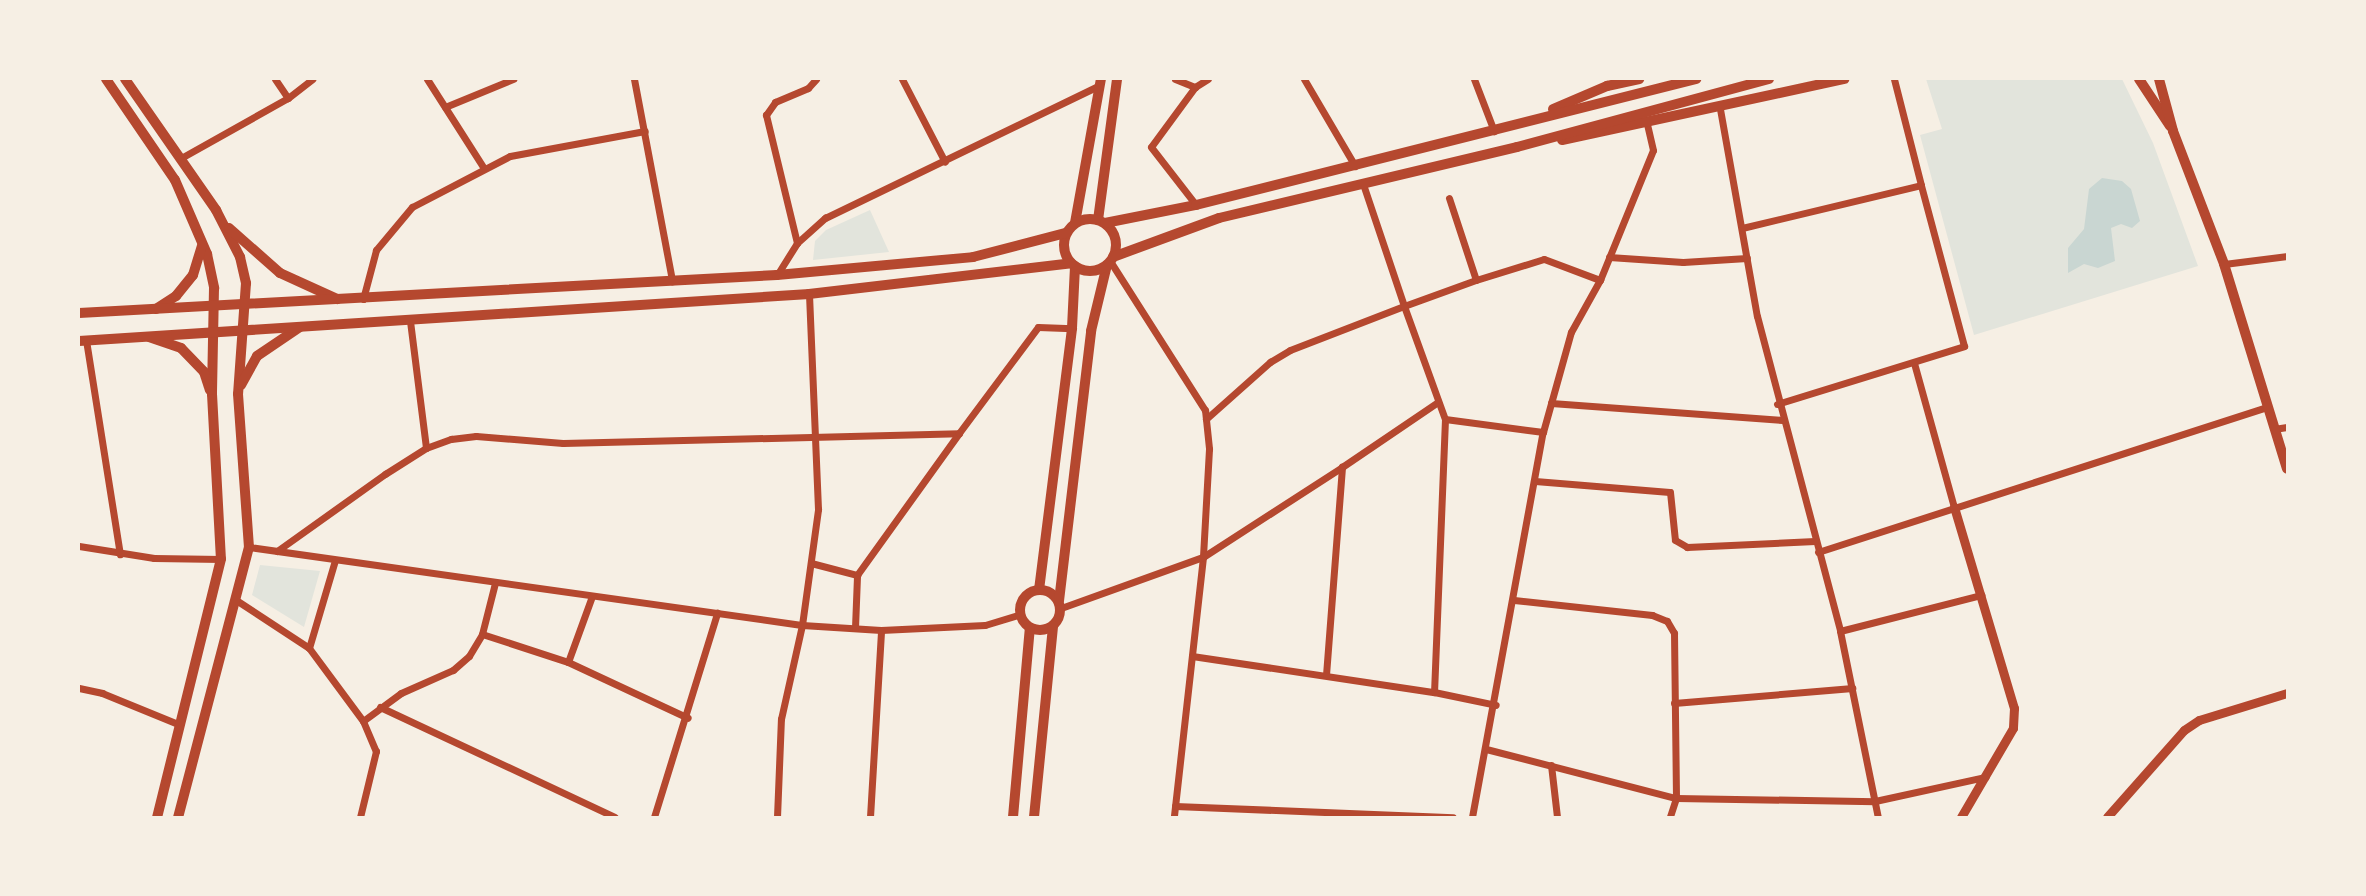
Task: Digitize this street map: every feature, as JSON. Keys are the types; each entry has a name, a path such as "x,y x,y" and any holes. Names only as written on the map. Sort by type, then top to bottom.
{"main road":[{"path":"106,79 175,180 202,242 214,305 212,394 221,559 157,817"},
{"path":"125,79 223,223 240,257 246,305 238,394 249,547 178,817"},
{"path":"1514,126 1607,86 1639,79"},
{"path":"1075,222 1102,221 1196,205 1696,79"},
{"path":"82,340 809,294 1073,265 1091,271 1219,218 1517,147 1769,79"},
{"path":"1517,147 1647,125 1845,79"},
{"path":"2139,79 2172,131"},
{"path":"2159,79 2172,131 2224,264 2287,469"},
{"path":"1034,817 1053,626 1060,604 1091,331 1116,241 1102,221 1116,83 1101,82 1075,222 1066,233 1063,246 1073,265 1072,328 1039,590"},
{"path":"223,223 280,273 339,300"},
{"path":"79,313 777,275 973,257 1066,233"},
{"path":"156,309 176,296 193,275 202,242"},
{"path":"238,394 257,356 300,327"},
{"path":"147,336 181,348 194,360 212,394"},
{"path":"1013,817 1030,628 1020,614 1026,595 1039,590 1050,592 1060,604"},
{"path":"1030,628 1053,626"}],"street":[{"path":"275,79 288,98"},
{"path":"181,158 288,98 312,79"},
{"path":"427,79 482,167"},
{"path":"444,107 513,79"},
{"path":"634,79 672,281"},
{"path":"797,243 766,115 775,102 808,88 816,79"},
{"path":"902,79 945,162"},
{"path":"1175,79 1195,87"},
{"path":"1196,205 1152,147 1195,87 1208,79"},
{"path":"1304,79 1355,166"},
{"path":"1474,79 1494,131"},
{"path":"1777,404 1964,346 1894,79"},
{"path":"777,275 797,243 825,218 945,162 1101,82"},
{"path":"1720,109 1777,404 1840,631 1878,817"},
{"path":"1472,817 1496,705 1543,432 1571,332 1600,280 1653,150 1647,125"},
{"path":"363,299 376,250 389,229 412,208 482,167 531,151 645,131"},
{"path":"1363,184 1445,419 1434,692"},
{"path":"1742,228 1921,185"},
{"path":"1449,198 1476,280"},
{"path":"2224,264 2287,256"},
{"path":"1609,257 1683,262 1747,258"},
{"path":"1206,419 1270,362 1290,350 1476,280 1544,259 1600,280"},
{"path":"1110,261 1198,393 1206,419 1203,557 1174,817"},
{"path":"777,817 781,719 802,625 818,509 809,294"},
{"path":"410,321 426,448"},
{"path":"855,628 856,575 1038,327 1072,328"},
{"path":"82,340 120,554"},
{"path":"1913,363 2014,708 2013,728 1961,817"},
{"path":"1060,604 1203,557 1438,402"},
{"path":"1551,403 1782,419"},
{"path":"1818,552 2268,407"},
{"path":"1445,419 1543,432"},
{"path":"2274,429 2287,427"},
{"path":"277,551 426,448 476,436 563,443 817,440 959,433"},
{"path":"1326,675 1342,467"},
{"path":"1535,481 1654,488 1670,492 1675,540 1687,547 1815,541"},
{"path":"79,546 120,554 221,559"},
{"path":"249,547 802,625 881,630 985,625 1020,614"},
{"path":"309,648 335,560"},
{"path":"811,563 856,575"},
{"path":"363,721 380,707 453,670 482,634 495,583"},
{"path":"1840,631 1981,595"},
{"path":"568,662 592,596"},
{"path":"236,600 309,648 363,721 376,751 360,817"},
{"path":"1514,600 1652,615 1667,621 1674,633 1676,798 1670,817"},
{"path":"654,817 688,718 717,613"},
{"path":"870,817 881,630"},
{"path":"482,634 568,662 688,718"},
{"path":"1192,656 1434,692 1496,705"},
{"path":"79,688 102,693 178,724"},
{"path":"1674,703 1852,688"},
{"path":"2107,817 2184,730 2200,720 2287,693"},
{"path":"380,707 615,817"},
{"path":"1486,749 1676,798 1875,801 1985,777"},
{"path":"1550,765 1557,817"},
{"path":"1175,806 1453,817"}],"shaded area":[{"path":"1926,79 2122,79 2153,143 2198,266 1974,335 1920,135 1942,129"},
{"path":"2102,178 2122,181 2131,189 2140,221 2132,228 2121,224 2111,228 2115,261 2098,268 2084,264 2068,273 2068,248 2084,229 2089,189"},
{"path":"870,210 889,252 813,260 815,241 826,230"},
{"path":"260,565 320,571 304,627 252,595"}]}
